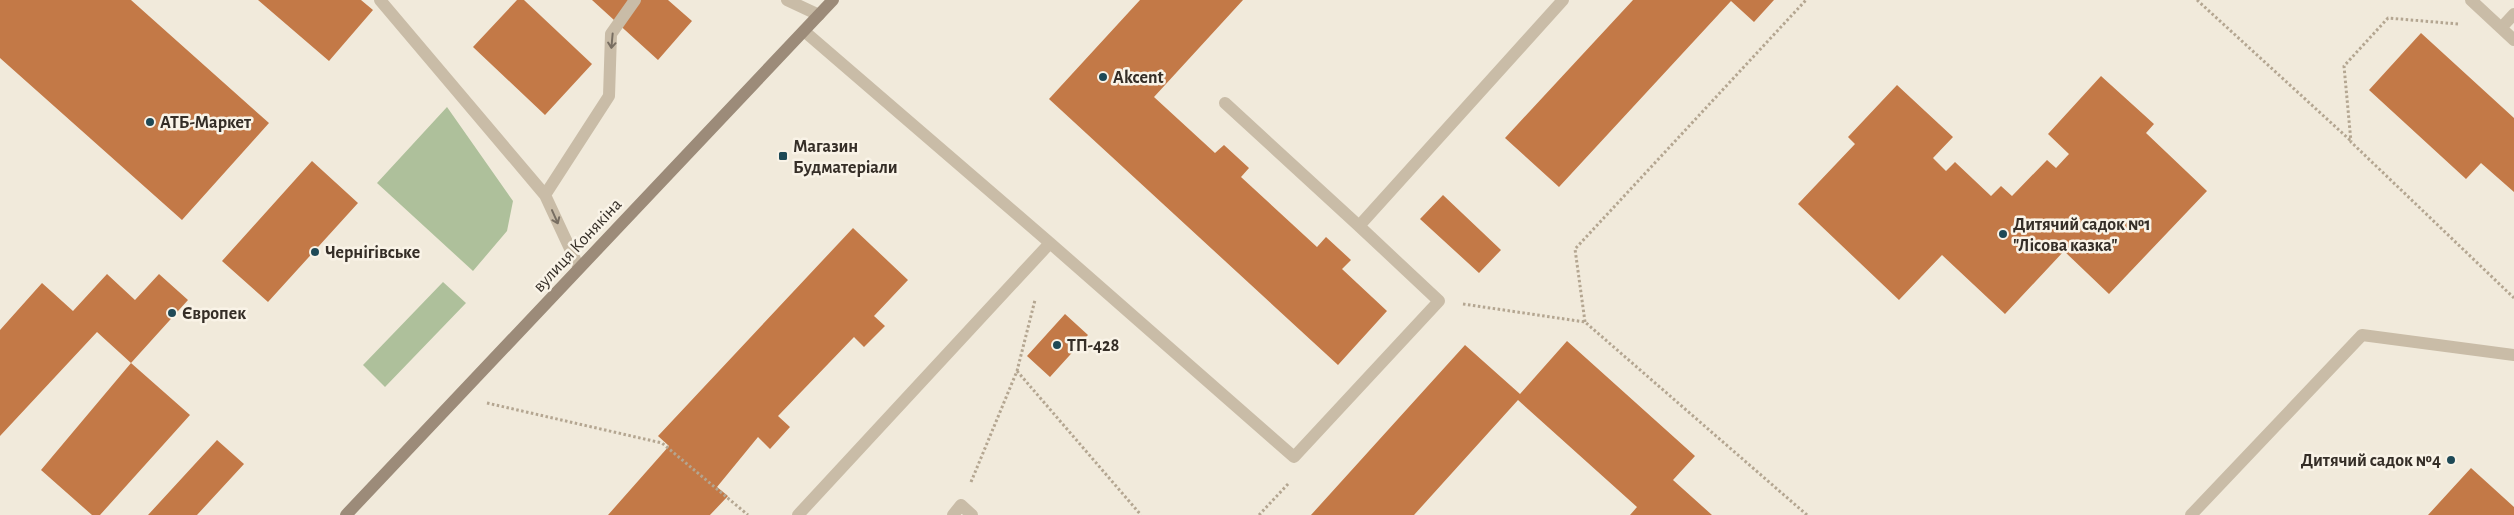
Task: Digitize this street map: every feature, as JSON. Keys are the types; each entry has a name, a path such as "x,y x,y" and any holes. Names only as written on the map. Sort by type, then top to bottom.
{"main road":[{"name":"вулиця Конякіна","path":"346,515 833,0"}],"lane":[{"path":"380,0 545,195 579,268"},
{"path":"545,195 609,96 611,34 635,0"},
{"path":"787,0 819,15"},
{"path":"1359,226 1563,0"},
{"path":"2471,0 2514,40"},
{"path":"2501,28 2514,14"},
{"path":"804,31 1050,242 1294,457 1439,301 1225,103"},
{"path":"798,515 1050,242"},
{"path":"2191,515 2362,335 2514,355"},
{"path":"957,510 972,515"}],"path":[{"path":"1585,322 1575,249 1806,0"},
{"path":"2197,0 2351,142 2514,298"},
{"path":"2351,142 2344,66 2388,18 2501,28"},
{"path":"957,510 1017,371 1036,298"},
{"path":"1439,301 1585,322 1807,515"},
{"path":"1017,371 1141,515"},
{"path":"457,397 662,443 748,515"}],"green space":[{"path":"447,107 513,201 507,231 473,271 377,183"},
{"path":"443,282 466,303 385,387 363,365"}],"building":[{"path":"0,0 131,0 269,123 182,220 0,58"},
{"path":"258,0 361,0 373,10 329,61"},
{"path":"517,0 524,0 592,64 545,115 473,47"},
{"path":"592,0 668,0 692,21 658,60"},
{"path":"1140,0 1243,0 1154,97 1215,153 1224,145 1249,168 1241,177 1317,247 1326,237 1351,260 1342,269 1387,311 1338,365 1049,99"},
{"path":"1633,0 1774,0 1754,22 1731,1 1559,187 1505,138"},
{"path":"2421,33 2514,118 2514,192 2481,163 2466,179 2369,90"},
{"path":"2101,76 2154,124 2146,133 2207,191 2109,294 2064,251 2005,314 1942,255 1899,300 1798,204 1855,144 1848,137 1897,85 1953,137 1933,158 1946,171 1955,162 1991,196 2001,186 2012,196 2047,160 2056,168 2069,154 2048,134"},
{"path":"312,161 358,203 268,302 222,261"},
{"path":"1443,195 1501,250 1479,273 1420,219"},
{"path":"853,228 908,280 874,316 885,326 864,347 854,337 778,416 790,427 770,449 758,437 717,487 728,496 710,515 608,515 669,446 658,436"},
{"path":"107,274 135,300 159,274 188,300 131,363 97,332 0,436 0,330 42,283 73,311"},
{"name":"ТП-428","path":"1065,314 1088,335 1050,377 1027,356"},
{"path":"1567,341 1695,456 1673,480 1712,515 1630,515 1637,507 1518,400 1414,515 1311,515 1465,345 1520,394"},
{"path":"131,363 190,415 100,515 92,515 41,470"},
{"path":"217,440 244,464 197,515 148,515"},
{"path":"2471,468 2514,507 2514,515 2428,515"}],"place":[{"name":"Akcent","path":"1103,77"},
{"name":"АТБ-Маркет","path":"150,122"},
{"name":"Магазин Будматеріали","path":"783,156"},
{"name":"Дитячий садок №1 \"Лісова казка\"","path":"2003,234"},
{"name":"Чернігівське","path":"315,252"},
{"name":"Європек","path":"172,313"},
{"name":"ТП-428","path":"1057,345"},
{"name":"Дитячий садок №4","path":"2451,460"}]}
